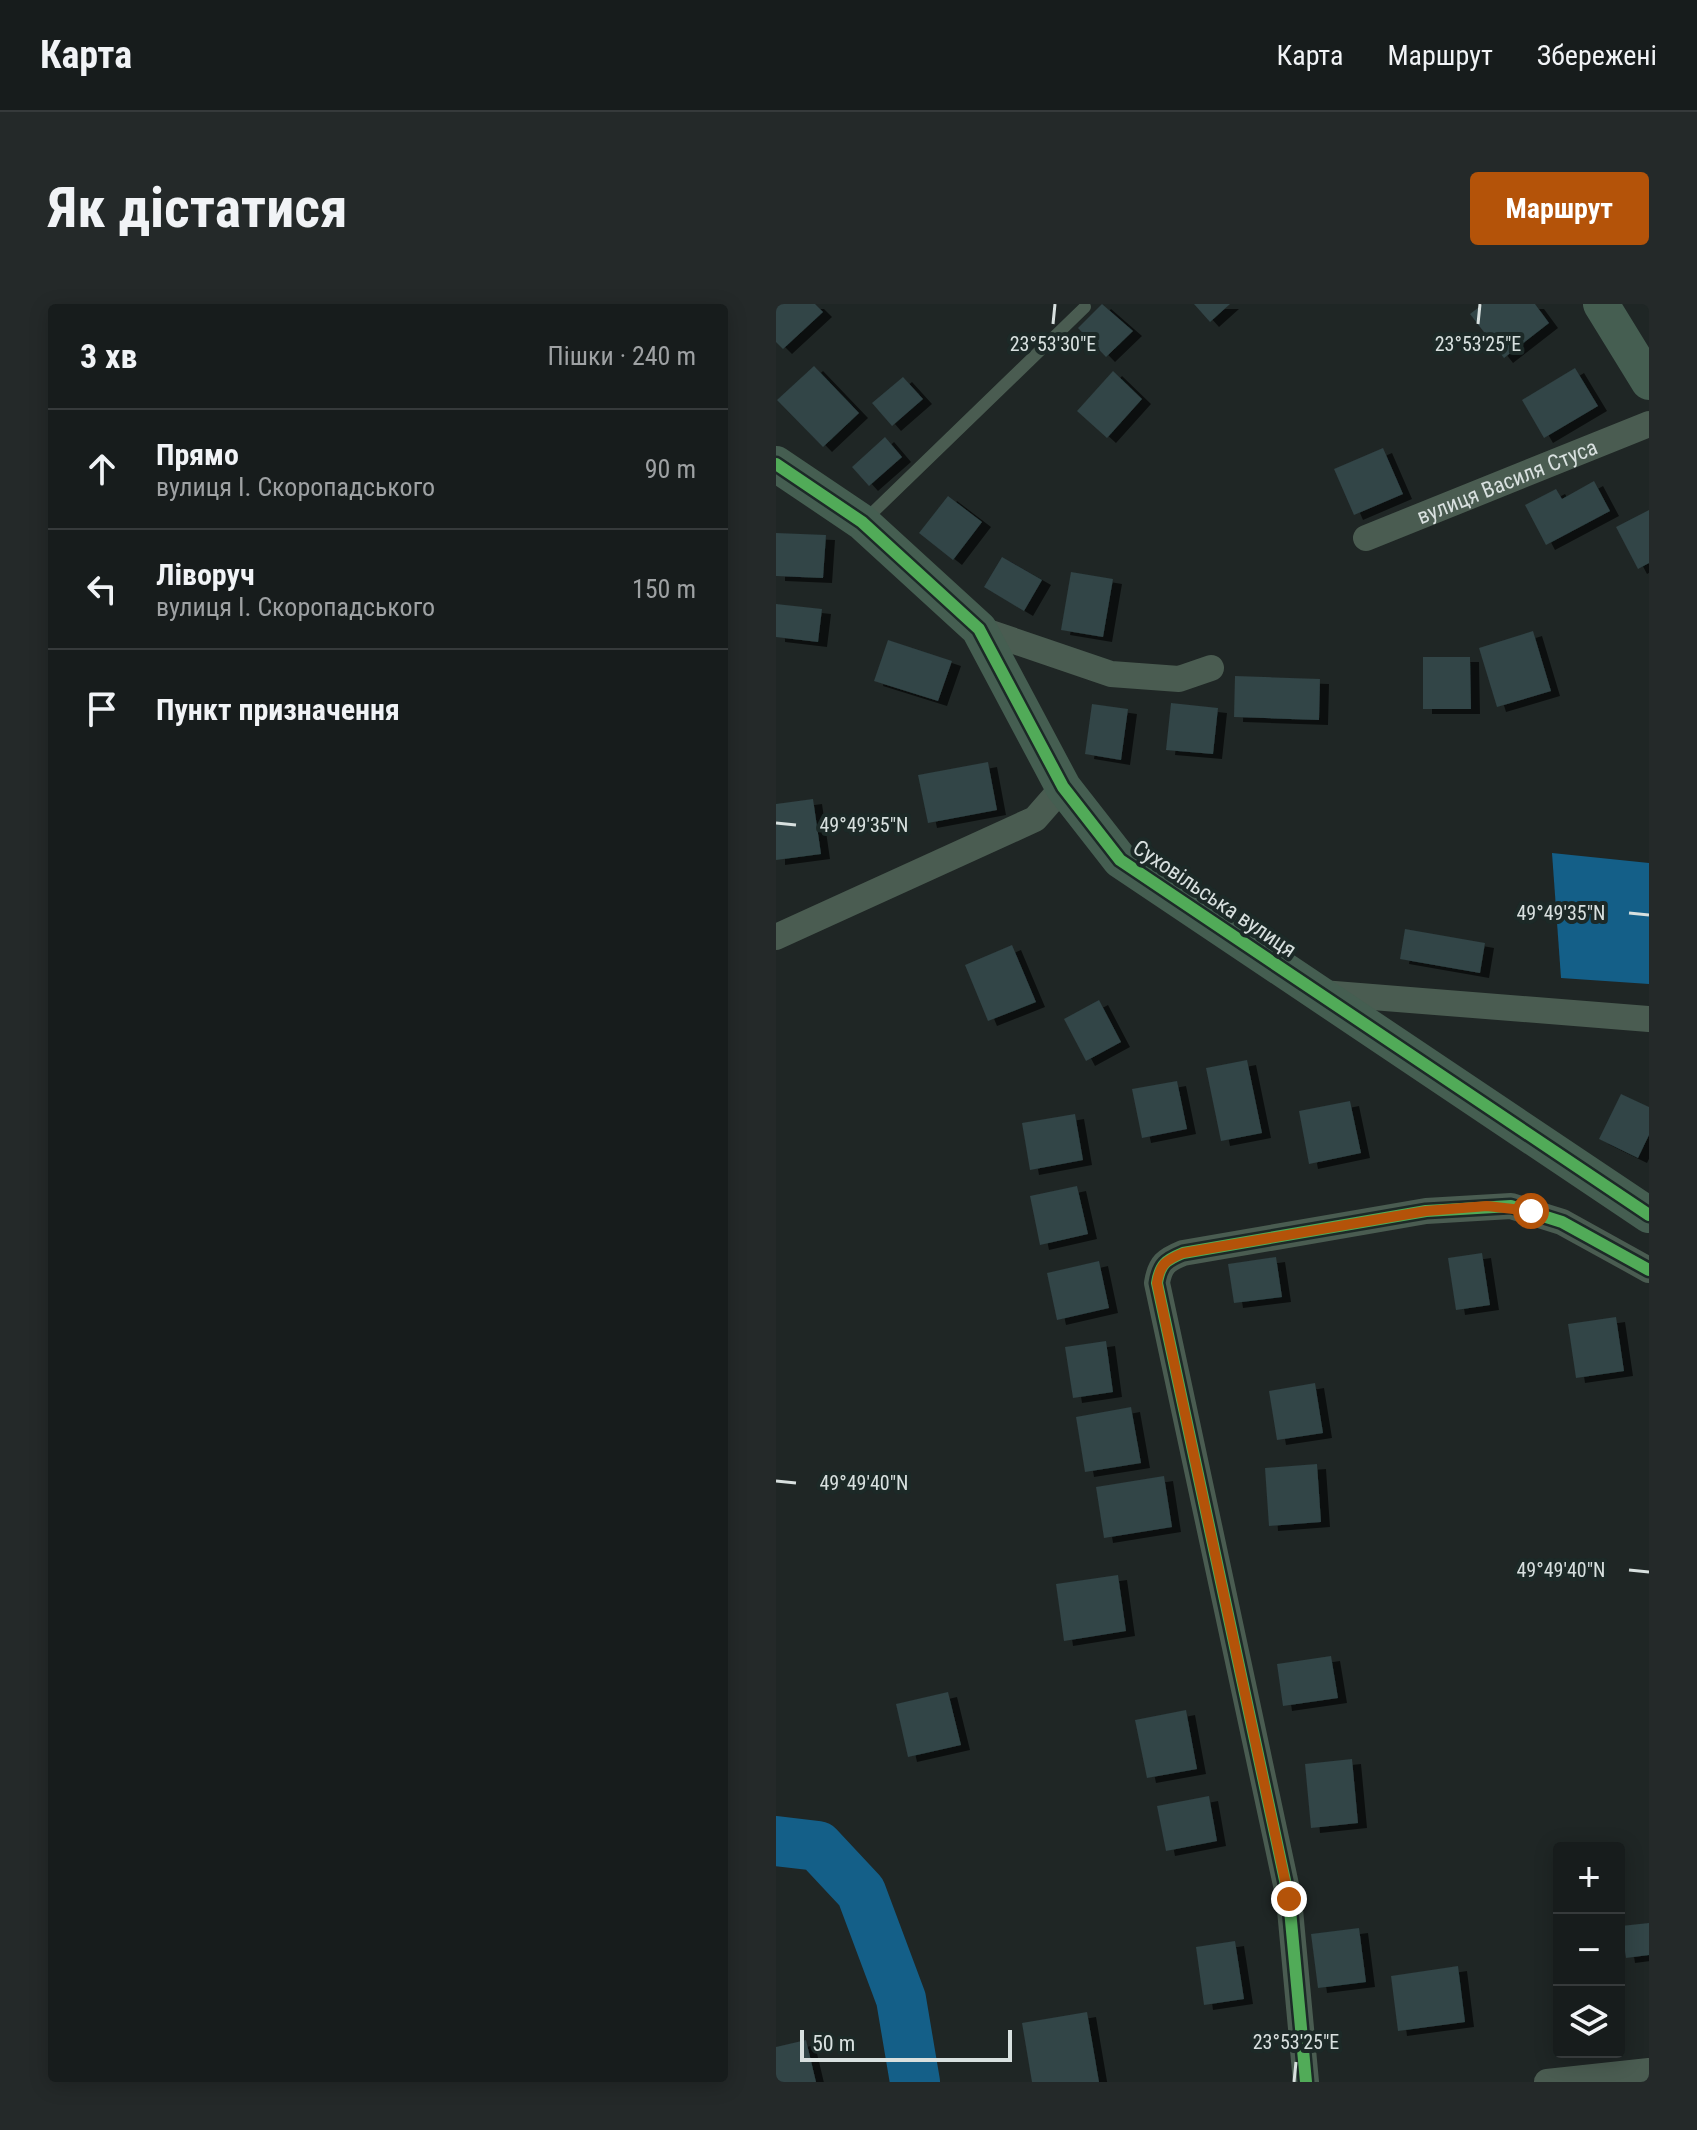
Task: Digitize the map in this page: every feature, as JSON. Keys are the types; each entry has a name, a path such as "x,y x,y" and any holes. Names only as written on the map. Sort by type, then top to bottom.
{"street":[{"path":"1601,304 1649,382"},
{"name":"вулиця Василя Стуса","path":"1366,538 1649,424"},
{"name":"Суховільська вулиця","path":"776,464 862,522 979,629 1063,787 1120,860 1649,1215"},
{"path":"979,629 1111,674 1179,679 1211,668"},
{"path":"776,937 1035,819 1063,787"},
{"path":"1318,993 1649,1019"},
{"path":"1306,2082 1289,1899 1157,1283 1159,1271 1165,1260 1183,1253 1426,1211 1487,1206 1511,1206 1546,1216 1649,1270"},
{"path":"1547,2082 1649,2071"}],"lane":[{"path":"862,522 1085,307"}],"water":[{"path":"1552,853 1649,863 1649,984 1561,978"}],"building":[{"path":"776,304 815,304 823,312 783,349 776,342"},
{"path":"1102,304 1133,331 1106,357 1078,328"},
{"path":"1194,304 1230,304 1210,322"},
{"path":"1483,304 1535,304 1549,323 1504,358 1470,314"},
{"path":"814,366 859,413 823,447 777,400"},
{"path":"1575,368 1598,406 1544,438 1522,400"},
{"path":"1113,371 1142,399 1107,438 1077,411"},
{"path":"903,377 923,399 892,426 872,403"},
{"path":"885,437 902,457 869,486 852,467"},
{"path":"1383,448 1403,494 1354,515 1334,469"},
{"path":"1594,481 1610,511 1546,545 1525,505 1556,489 1562,499"},
{"path":"948,496 982,522 953,560 919,533"},
{"path":"1649,510 1649,563 1638,569 1616,527"},
{"path":"776,533 826,535 823,578 776,576"},
{"path":"1002,557 1042,580 1024,611 984,587"},
{"path":"1071,572 1113,579 1103,637 1061,630"},
{"path":"776,604 822,609 818,642 776,637"},
{"path":"1533,631 1551,691 1497,707 1479,648"},
{"path":"888,640 952,661 938,701 874,681"},
{"path":"1423,657 1470,657 1471,709 1423,709"},
{"path":"1235,676 1320,679 1319,720 1234,717"},
{"path":"1171,703 1218,708 1213,754 1166,750"},
{"path":"1092,704 1128,709 1121,760 1085,754"},
{"path":"988,762 997,810 928,823 918,775"},
{"path":"813,799 821,854 776,860 776,804"},
{"path":"1405,929 1485,943 1480,973 1400,959"},
{"path":"1012,945 1036,1002 988,1021 965,965"},
{"path":"1099,1000 1121,1042 1086,1061 1064,1019"},
{"path":"1247,1060 1262,1133 1221,1141 1206,1068"},
{"path":"1177,1081 1187,1129 1142,1138 1132,1089"},
{"path":"1621,1094 1649,1107 1649,1135 1638,1158 1599,1139"},
{"path":"1350,1101 1361,1153 1309,1164 1299,1111"},
{"path":"1075,1114 1083,1160 1030,1170 1022,1123"},
{"path":"1077,1186 1088,1234 1040,1245 1030,1196"},
{"path":"1482,1253 1490,1305 1456,1310 1448,1258"},
{"path":"1276,1257 1282,1297 1234,1303 1228,1264"},
{"path":"1099,1261 1109,1308 1057,1320 1047,1273"},
{"path":"1616,1317 1624,1371 1576,1378 1568,1324"},
{"path":"1106,1341 1113,1392 1073,1398 1065,1347"},
{"path":"1315,1383 1323,1433 1277,1440 1269,1391"},
{"path":"1131,1407 1141,1463 1085,1472 1076,1417"},
{"path":"1317,1464 1321,1522 1269,1526 1265,1468"},
{"path":"1164,1476 1172,1527 1104,1538 1096,1487"},
{"path":"1118,1575 1126,1631 1064,1641 1056,1584"},
{"path":"1331,1656 1338,1698 1283,1706 1277,1664"},
{"path":"948,1692 961,1745 908,1757 896,1704"},
{"path":"1186,1710 1197,1769 1147,1778 1135,1720"},
{"path":"1352,1759 1358,1823 1311,1828 1305,1764"},
{"path":"1209,1796 1217,1841 1166,1851 1157,1806"},
{"path":"1649,1923 1649,1955 1626,1958 1625,1926"},
{"path":"1359,1928 1366,1982 1318,1988 1311,1934"},
{"path":"1235,1941 1244,1999 1204,2005 1196,1947"},
{"path":"1458,1966 1465,2022 1398,2031 1391,1976"},
{"path":"1087,2012 1099,2082 1032,2082 1022,2023"},
{"path":"806,2040 816,2082 776,2082 776,2047"}],"waterway":[{"path":"776,1841 818,1846 861,1892 901,1999 915,2082"}],"cycle path":[{"path":"776,464 862,522 979,629 1063,787 1120,860 1649,1215"},
{"path":"1306,2082 1289,1899 1157,1283 1160,1271 1168,1261 1183,1253 1426,1211 1511,1206 1562,1222 1649,1270"}],"route":[{"path":"1289,1899 1157,1283 1159,1271 1165,1260 1183,1253 1426,1211 1511,1206 1531,1211"}]}
